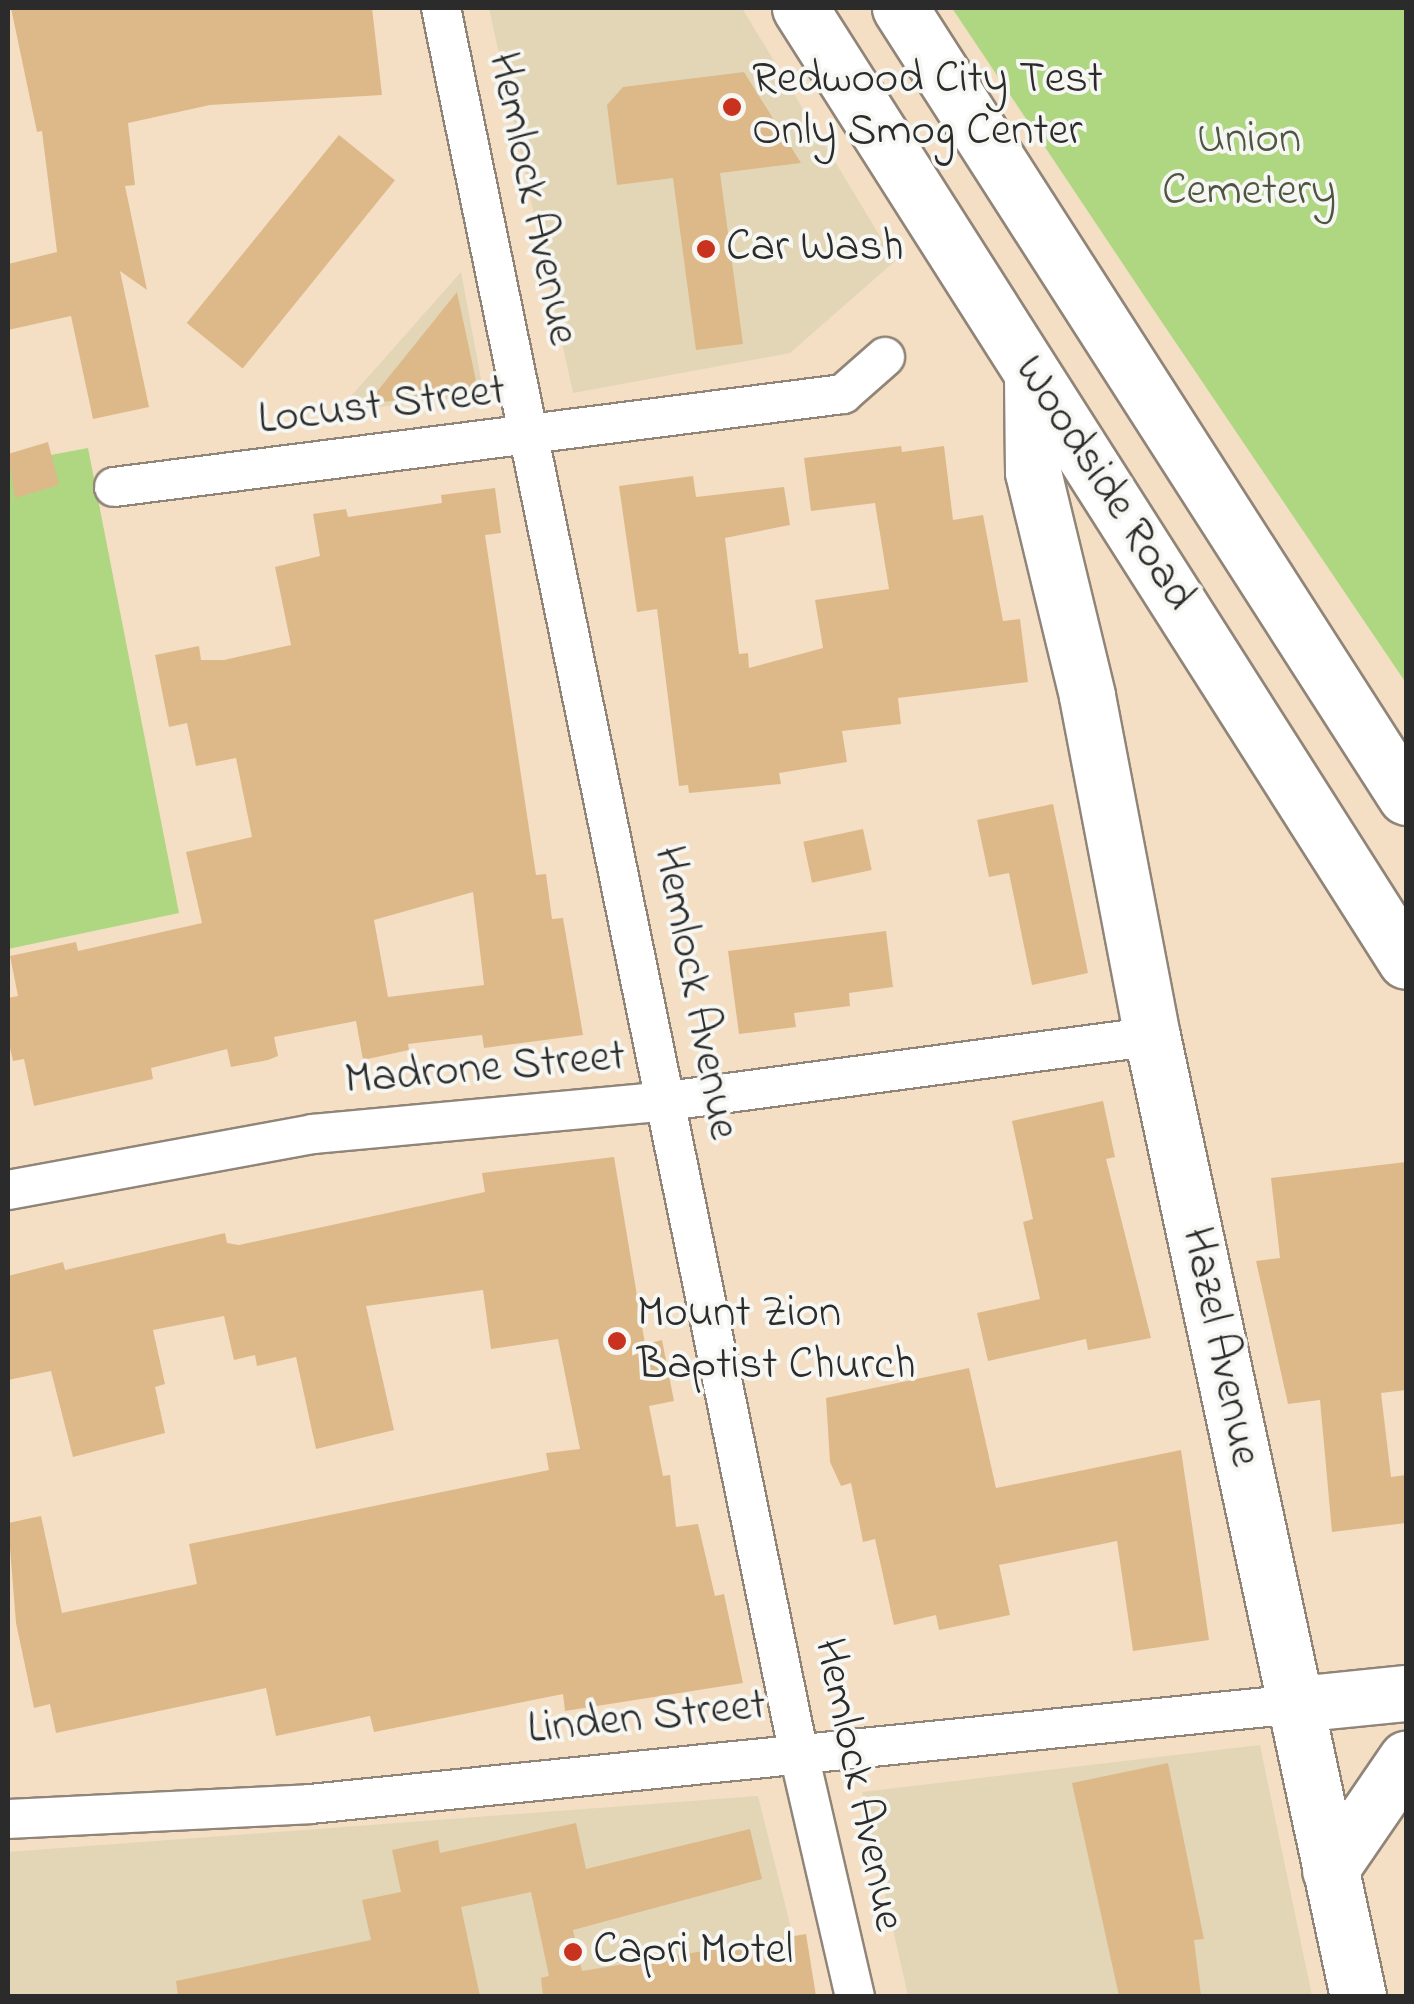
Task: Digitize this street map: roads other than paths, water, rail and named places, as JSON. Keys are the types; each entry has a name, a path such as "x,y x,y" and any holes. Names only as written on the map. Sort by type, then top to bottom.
{"main road":[{"name":"Woodside Road","path":"800,8 1406,960"},
{"name":"Woodside Road","path":"900,8 1406,796"},
{"name":"Hazel Avenue","path":"1032,376 1033,472 1087,696 1152,1036 1358,1996"},
{"path":"1297,1704 1406,1693"},
{"path":"1330,1870 1406,1759"}],"street":[{"name":"Hemlock Avenue","path":"442,8 533,437 798,1750 855,1996"},
{"name":"Locust Street","path":"114,487 533,437 842,394 885,357"},
{"name":"Madrone Street","path":"8,1190 313,1134 668,1101 1152,1036"},
{"name":"Linden Street","path":"8,1819 310,1804 798,1750 1297,1704"}],"place":[{"name":"Redwood City Test Only Smog Center","path":"732,107"},
{"name":"Car Wash","path":"706,249"},
{"name":"Mount Zion Baptist Church","path":"617,1341"},
{"name":"Capri Motel","path":"573,1952"}],"park label":[{"name":"Union Cemetery","path":"1249,167"}]}
